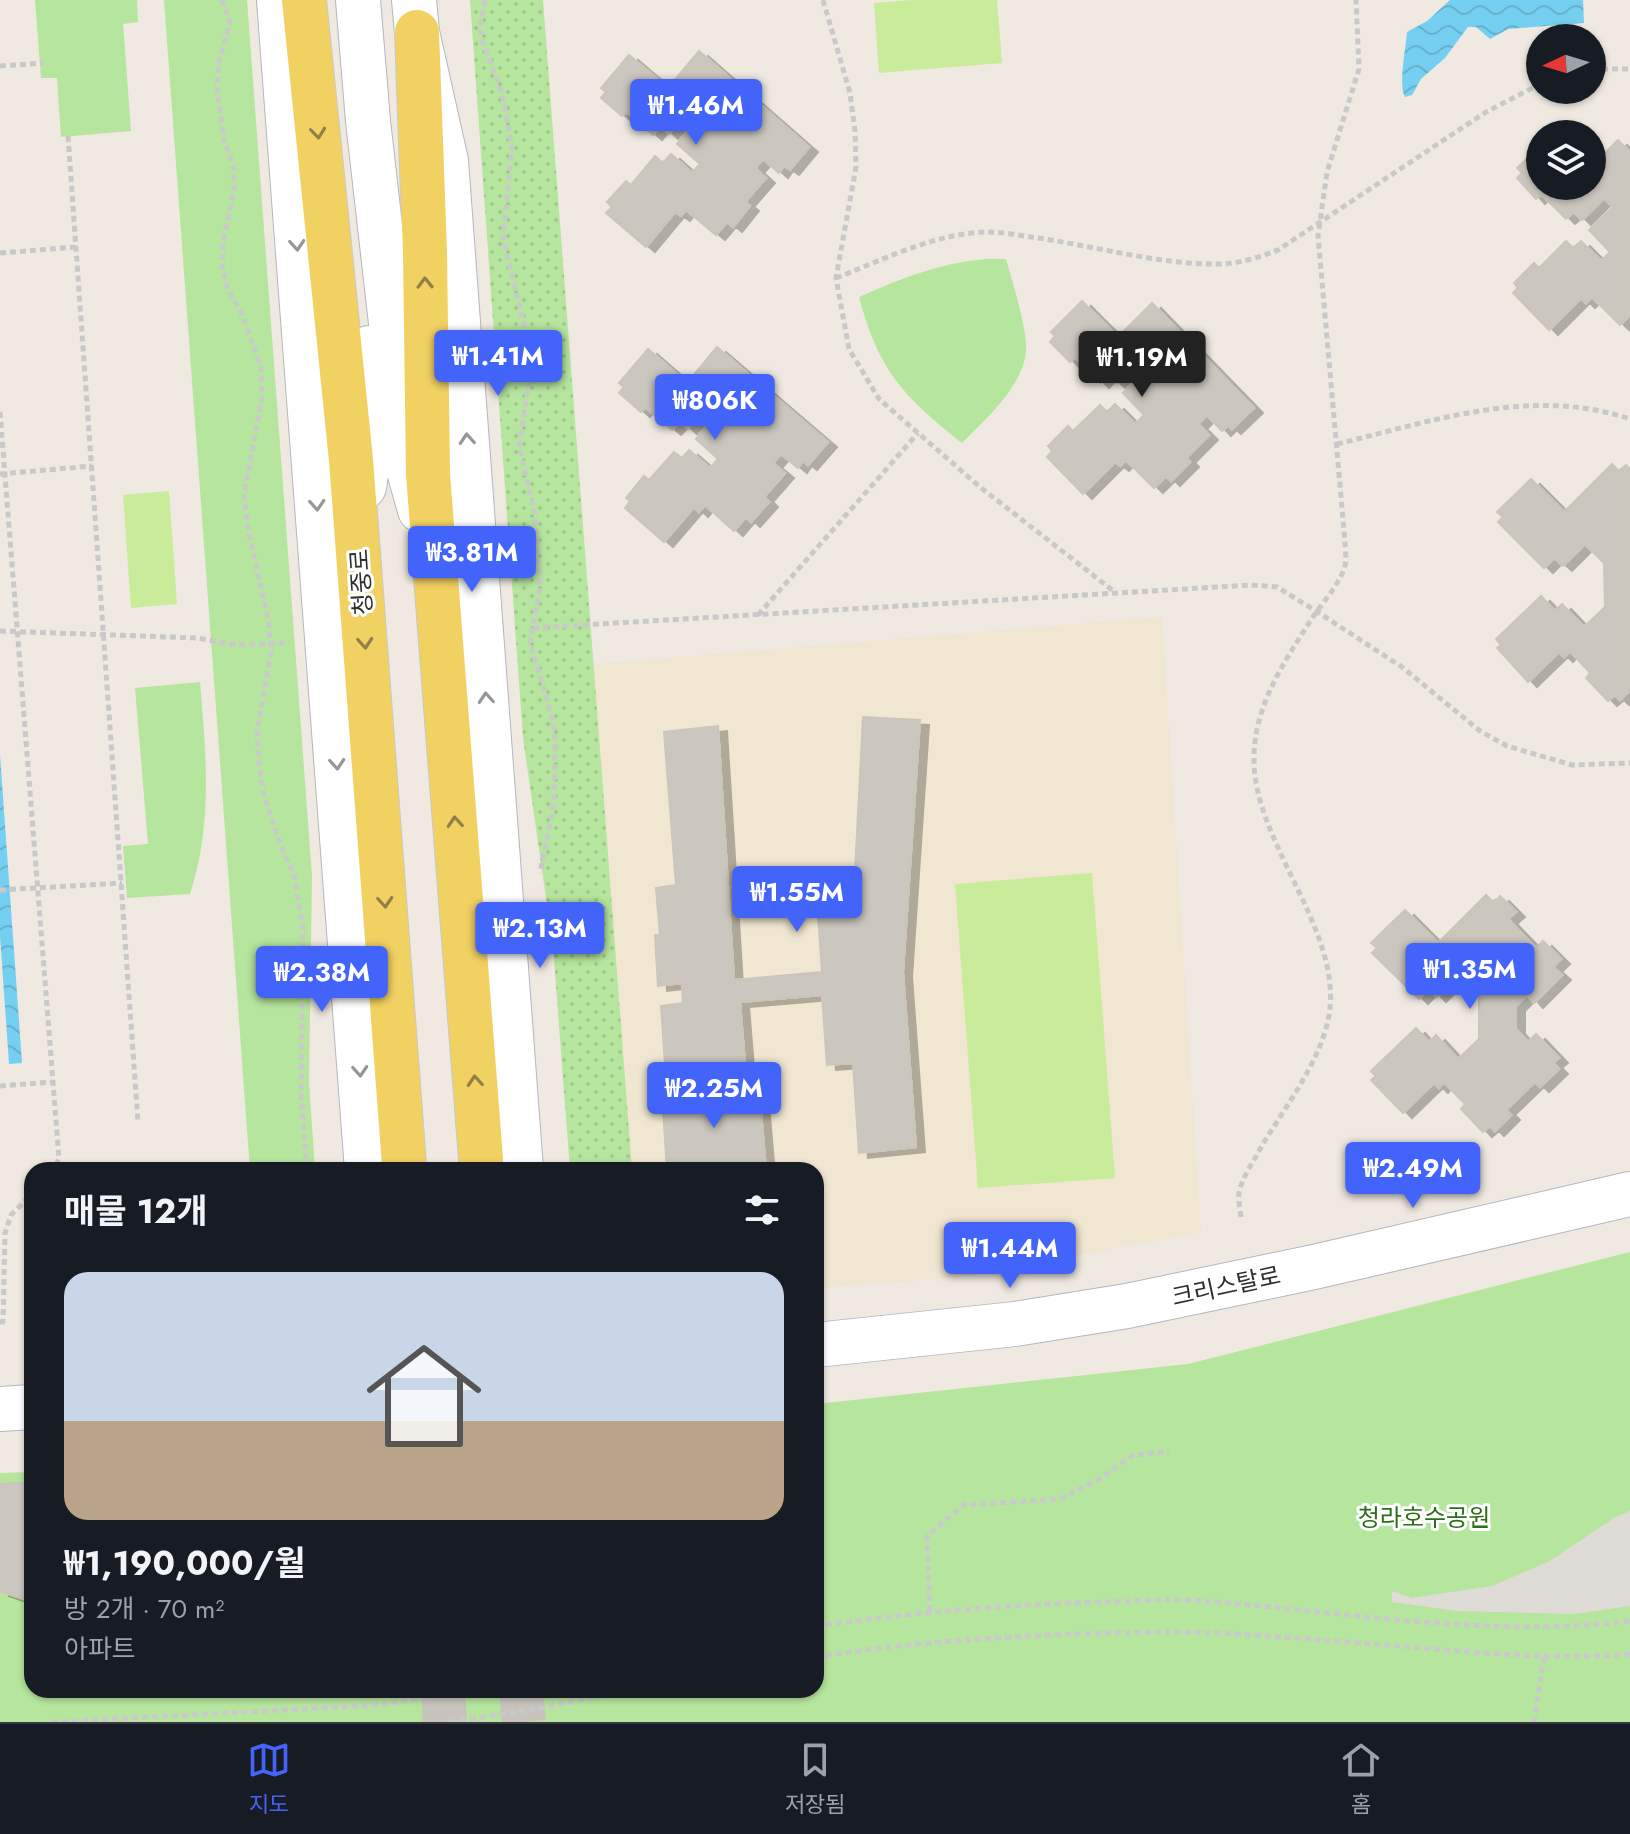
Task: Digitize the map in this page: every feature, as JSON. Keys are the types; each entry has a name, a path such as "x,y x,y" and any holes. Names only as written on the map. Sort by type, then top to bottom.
{"main road":[{"name":"청중로","path":"304,0 357,535 386,1162"},
{"path":"415,16 425,252 428,474 435,566 501,1162"}],"street":[{"path":"279,0 386,1162"},
{"path":"358,0 368,121 407,464 435,566"},
{"path":"415,16 446,161 501,1162"},
{"path":"357,535 370,447 368,121"},
{"name":"크리스탈로","path":"824,1344 1015,1324 1127,1306 1343,1261 1630,1194"},
{"path":"0,1409 24,1408"}],"path":[{"path":"222,0 230,23 219,61 217,88 224,140 234,169 222,267 228,290 241,312 261,367 262,397 244,495 270,643 268,678 257,732 263,792 294,875 303,929 301,1095 306,1162"},
{"path":"485,0 480,26 482,40 502,93 512,148 503,239 529,344 529,381 519,446 537,528 540,588 530,642 553,721 556,764 554,803 539,879"},
{"path":"823,0 850,93 855,131 856,167 836,278 849,349 879,399 980,487 1117,593"},
{"path":"1241,1217 1239,1194 1246,1173 1314,1062 1324,1038 1329,1011 1323,953 1266,815 1257,787 1254,763 1255,735 1271,686 1345,566 1319,224 1327,172 1359,69 1356,0"},
{"path":"0,66 44,63"},
{"path":"1606,69 1630,69"},
{"path":"836,278 934,240 960,234 1003,233 1152,257 1220,264 1250,260 1278,250 1486,112 1526,91"},
{"path":"68,136 138,1122"},
{"path":"0,253 76,247"},
{"path":"1337,444 1499,407 1584,407 1630,419"},
{"path":"0,412 2,474 18,634 57,1162"},
{"path":"758,615 918,433"},
{"path":"2,474 92,466"},
{"path":"533,628 1251,585 1277,587 1402,667 1480,731 1507,746 1572,765 1630,763"},
{"path":"2,632 197,638 236,645 284,643"},
{"path":"0,890 122,883"},
{"path":"0,1086 53,1082"},
{"path":"0,1322 3,1322 5,1233 11,1215 24,1202"},
{"path":"930,1611 927,1536 963,1505 1060,1499 1101,1478 1131,1456 1169,1451"},
{"path":"824,1625 930,1611 1060,1603 1186,1600 1496,1628 1588,1627 1630,1621"},
{"path":"824,1656 1030,1636 1173,1632 1350,1642 1496,1655 1630,1654"},
{"path":"1534,1722 1544,1656"},
{"path":"52,1722 379,1705 425,1698"},
{"path":"450,1722 590,1698"}],"shaded area":[{"path":"1162,617 1201,1232 964,1277 824,1287 824,1162 631,1162 593,664"},
{"path":"1630,1511 1630,1606 1574,1614 1458,1611 1392,1602 1392,1591 1411,1598 1492,1586 1550,1561 1614,1518"}],"green space":[{"path":"35,0 137,0 138,22 123,24 131,131 61,137 57,78 41,78"},
{"path":"164,0 247,0 312,876 309,1082 314,1162 249,1162"},
{"path":"470,0 543,0 631,1162 569,1162 553,946 523,738"},
{"path":"997,0 1002,63 879,73 874,3"},
{"path":"985,259 1006,259 1022,319 1026,351 1018,377 1010,390 962,443 924,411 896,380 875,344 859,297 920,273"},
{"path":"169,491 177,604 131,608 123,495"},
{"path":"200,682 206,762 205,815 190,894 127,898 123,846 148,844 135,688"},
{"path":"1092,873 1115,1178 978,1188 955,884"},
{"name":"청라호수공원","path":"1630,1252 1630,1722 0,1722 0,1473 24,1472 24,1698 824,1698 824,1403 1188,1364"}],"water":[{"path":"1450,0 1583,0 1584,23 1526,24 1526,28 1508,29 1490,39 1476,27 1468,27 1445,58 1421,79 1412,95 1405,97 1402,75 1407,32 1427,21"},
{"path":"0,755 22,1063 9,1064 0,936"}],"building":[{"path":"699,51 809,147 790,170 784,166 779,173 763,159 755,168 766,178 745,202 750,206 733,227 727,222 716,235 686,210 681,216 675,212 646,247 606,213 612,207 607,202 626,181 631,185 655,156 663,163 671,154 692,173 700,164 677,144 699,118 689,110 669,134 661,126 653,135 627,112 622,116 601,98 606,92 601,88 629,55 668,88"},
{"path":"1618,140 1630,152 1630,315 1620,325 1592,297 1586,303 1581,298 1549,330 1513,293 1518,288 1514,283 1534,263 1539,268 1566,241 1573,248 1581,241 1601,261 1610,252 1589,230 1613,207 1606,200 1606,152"},
{"path":"1526,159 1526,188 1517,178 1522,173 1517,168"},
{"path":"1547,200 1602,200 1582,220 1574,212 1566,219"},
{"path":"1082,301 1118,337 1152,303 1254,408 1232,429 1228,425 1222,431 1207,415 1198,424 1209,435 1186,458 1190,462 1171,481 1166,476 1154,488 1126,460 1120,466 1115,462 1083,494 1047,457 1052,451 1048,446 1068,426 1073,431 1100,405 1107,412 1115,404 1135,424 1144,415 1123,393 1146,370 1137,361 1116,383 1108,375 1100,383 1075,357 1070,362 1050,342 1055,336 1051,332"},
{"path":"717,347 828,442 808,465 803,461 798,468 781,454 773,463 785,473 764,497 769,502 751,522 746,517 734,531 705,505 699,512 694,507 664,542 625,508 630,501 626,498 644,476 649,480 674,452 682,458 689,450 710,468 718,459 696,439 717,414 708,405 688,429 680,422 672,430 645,407 641,412 619,393 624,387 619,383 648,349 687,383"},
{"path":"1612,464 1619,471 1626,465 1630,469 1630,690 1620,700 1615,695 1608,701 1586,678 1590,673 1570,651 1564,657 1559,652 1528,682 1497,648 1501,645 1496,639 1541,596 1555,611 1562,604 1584,627 1605,607 1604,563 1585,544 1563,566 1554,558 1544,568 1498,522 1503,517 1497,512 1531,479 1564,512"},
{"path":"863,717 920,720 903,972 916,1147 859,1153 853,1063 827,1065 822,995 740,1002 747,1088 692,1092 689,1063 665,1064 661,1006 683,1003 682,983 658,986 655,935 660,935 656,888 676,885 664,732 718,726 734,980 822,972 815,871 855,872"},
{"path":"1486,895 1494,903 1500,896 1516,912 1508,919 1536,948 1543,941 1561,959 1553,967 1562,975 1534,1003 1527,995 1516,1006 1516,1029 1528,1042 1536,1034 1559,1058 1553,1063 1559,1069 1540,1087 1535,1082 1506,1110 1511,1115 1495,1131 1490,1126 1483,1132 1461,1109 1465,1104 1444,1082 1439,1088 1434,1083 1403,1113 1371,1080 1376,1076 1371,1071 1416,1028 1429,1042 1436,1035 1458,1059 1479,1039 1479,994 1460,975 1437,997 1429,989 1419,999 1372,953 1377,948 1371,943 1405,910 1438,943"},
{"path":"759,1087 765,1162 666,1162 662,1094"},
{"path":"24,1482 24,1599 0,1591 0,1484"}],"tunnel":[{"path":"444,1698 445,1722"},
{"path":"522,1698 524,1722"}]}
